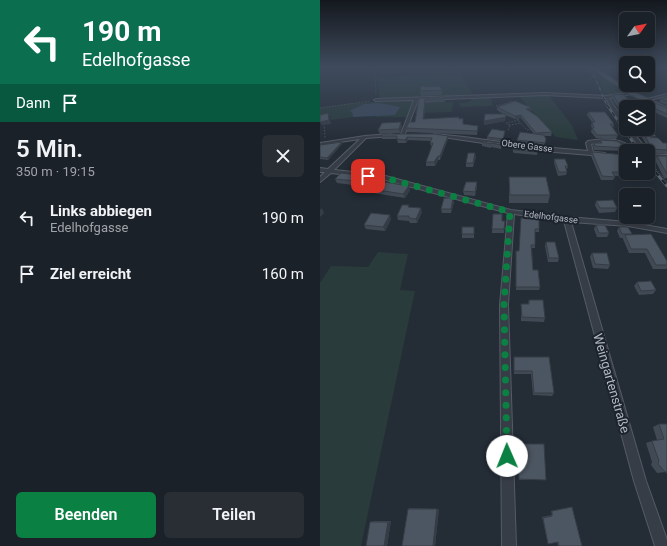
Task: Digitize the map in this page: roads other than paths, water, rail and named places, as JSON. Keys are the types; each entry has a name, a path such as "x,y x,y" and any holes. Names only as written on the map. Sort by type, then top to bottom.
{"main road":[{"path":"634,93 645,100"},
{"path":"655,104 667,109"}],"street":[{"path":"376,100 556,94 607,97 624,93"},
{"path":"645,100 667,95"},
{"path":"607,97 619,118"},
{"path":"403,134 417,98"},
{"path":"323,144 365,137 409,134"},
{"name":"Obere Gasse","path":"429,135 458,137 530,148 612,154"},
{"path":"633,136 640,144"},
{"path":"320,180 365,137"},
{"path":"591,153 588,143 590,142 611,140 625,144"},
{"path":"655,156 667,157"},
{"name":"Edelhofgasse","path":"320,170 382,177 510,212 628,224 667,231"},
{"path":"509,546 504,305 510,212"},
{"name":"Weingartenstraße","path":"567,219 640,481 662,546"}],"water":[{"path":"379,103 400,107 395,115 353,117 352,112 349,111 364,104"}],"railway":[{"path":"602,93 607,106"},
{"path":"607,105 634,144"},
{"path":"655,171 667,186"}]}
